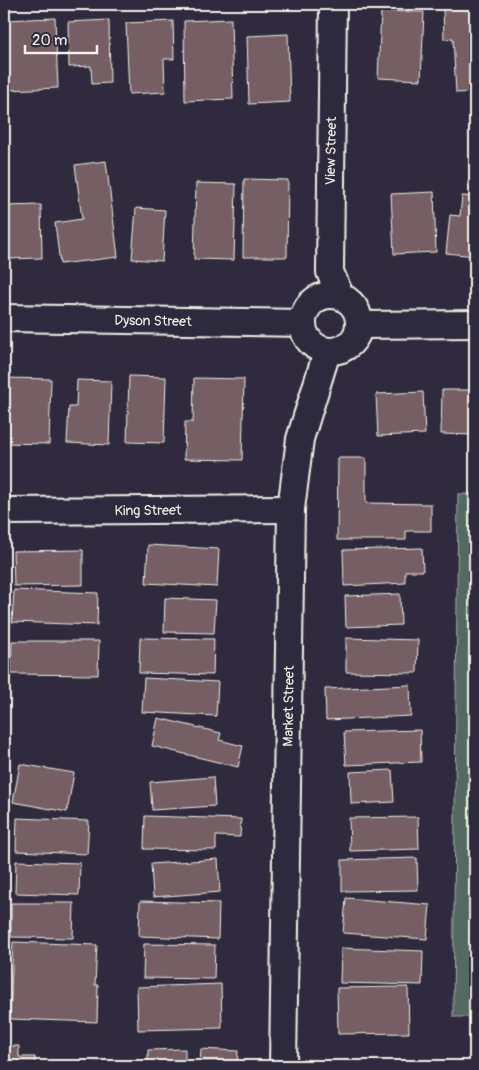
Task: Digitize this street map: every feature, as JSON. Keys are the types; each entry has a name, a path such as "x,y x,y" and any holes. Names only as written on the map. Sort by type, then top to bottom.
{"street":[{"name":"View Street","path":"333,4 330,272 340,295"},
{"path":"340,295 351,302 358,314 360,325 355,340 341,350 327,352 315,347 306,336 303,323 308,306 323,296 340,295"},
{"name":"Dyson Street","path":"4,318 303,323"},
{"path":"360,325 475,324"},
{"name":"Market Street","path":"284,1066 291,509 300,439 327,352"},
{"name":"King Street","path":"4,511 291,509"}],"green space":[{"path":"458,494 475,494 475,1017 453,1017"}],"building":[{"path":"475,6 475,92 456,93 453,38 444,39 443,8"},
{"path":"381,11 424,12 421,80 378,78"},
{"path":"55,18 58,88 7,90 4,20"},
{"path":"231,19 233,99 185,101 184,21"},
{"path":"109,20 110,83 92,84 91,66 69,67 68,22"},
{"path":"173,21 174,59 164,59 165,92 129,94 126,23"},
{"path":"288,34 290,102 249,104 247,36"},
{"path":"106,161 118,257 60,264 55,223 82,219 75,165"},
{"path":"244,179 288,180 287,257 243,257"},
{"path":"196,183 236,184 234,260 194,259"},
{"path":"434,192 436,252 394,254 391,194"},
{"path":"462,196 475,197 475,256 446,253 450,215 460,216"},
{"path":"41,205 42,258 4,259 4,206"},
{"path":"136,208 165,210 162,261 132,259"},
{"path":"129,376 166,377 164,443 127,442"},
{"path":"4,378 51,379 49,444 4,443"},
{"path":"194,378 244,379 242,460 184,459 185,422 193,422"},
{"path":"77,380 111,381 109,445 67,443 69,407 76,407"},
{"path":"442,390 475,390 475,435 441,434"},
{"path":"423,392 425,434 378,436 376,394"},
{"path":"338,458 366,458 366,503 431,504 431,531 406,531 406,540 337,540"},
{"path":"148,545 219,549 217,587 146,583"},
{"path":"422,548 423,571 405,571 405,583 344,586 343,550"},
{"path":"83,550 83,585 14,586 13,551"},
{"path":"14,590 98,593 97,625 12,622"},
{"path":"400,594 401,625 346,627 345,596"},
{"path":"165,598 216,600 214,633 164,632"},
{"path":"140,638 214,639 213,675 139,673"},
{"path":"346,638 418,640 417,673 346,672"},
{"path":"12,641 99,641 98,675 11,674"},
{"path":"144,678 218,682 216,716 142,712"},
{"path":"410,685 411,716 326,720 325,689"},
{"path":"158,718 221,733 219,740 243,746 238,767 152,746"},
{"path":"420,730 421,762 346,765 344,732"},
{"path":"20,764 74,773 67,812 13,802"},
{"path":"392,770 394,802 351,804 350,772"},
{"path":"213,777 215,806 152,810 150,782"},
{"path":"145,816 241,819 240,837 216,836 216,850 144,849"},
{"path":"418,817 419,849 350,851 349,818"},
{"path":"17,818 89,821 87,854 16,851"},
{"path":"417,858 418,890 342,891 342,860"},
{"path":"218,859 220,892 153,897 151,864"},
{"path":"16,861 80,863 79,895 15,893"},
{"path":"346,898 430,905 427,939 343,933"},
{"path":"140,901 219,903 218,939 139,936"},
{"path":"11,903 74,903 73,938 11,937"},
{"path":"13,942 97,945 95,985 98,985 97,1022 10,1019"},
{"path":"144,944 215,945 214,979 143,978"},
{"path":"341,948 423,951 422,985 340,983"},
{"path":"221,984 222,1028 138,1030 137,987"},
{"path":"408,987 409,1033 338,1034 337,988"},
{"path":"4,1046 19,1046 19,1057 35,1057 35,1066 4,1066"},
{"path":"185,1049 185,1066 148,1066 148,1050"},
{"path":"201,1049 238,1051 237,1066 200,1066"},
{"path":"130,1062 130,1066 93,1066 93,1063"}]}
